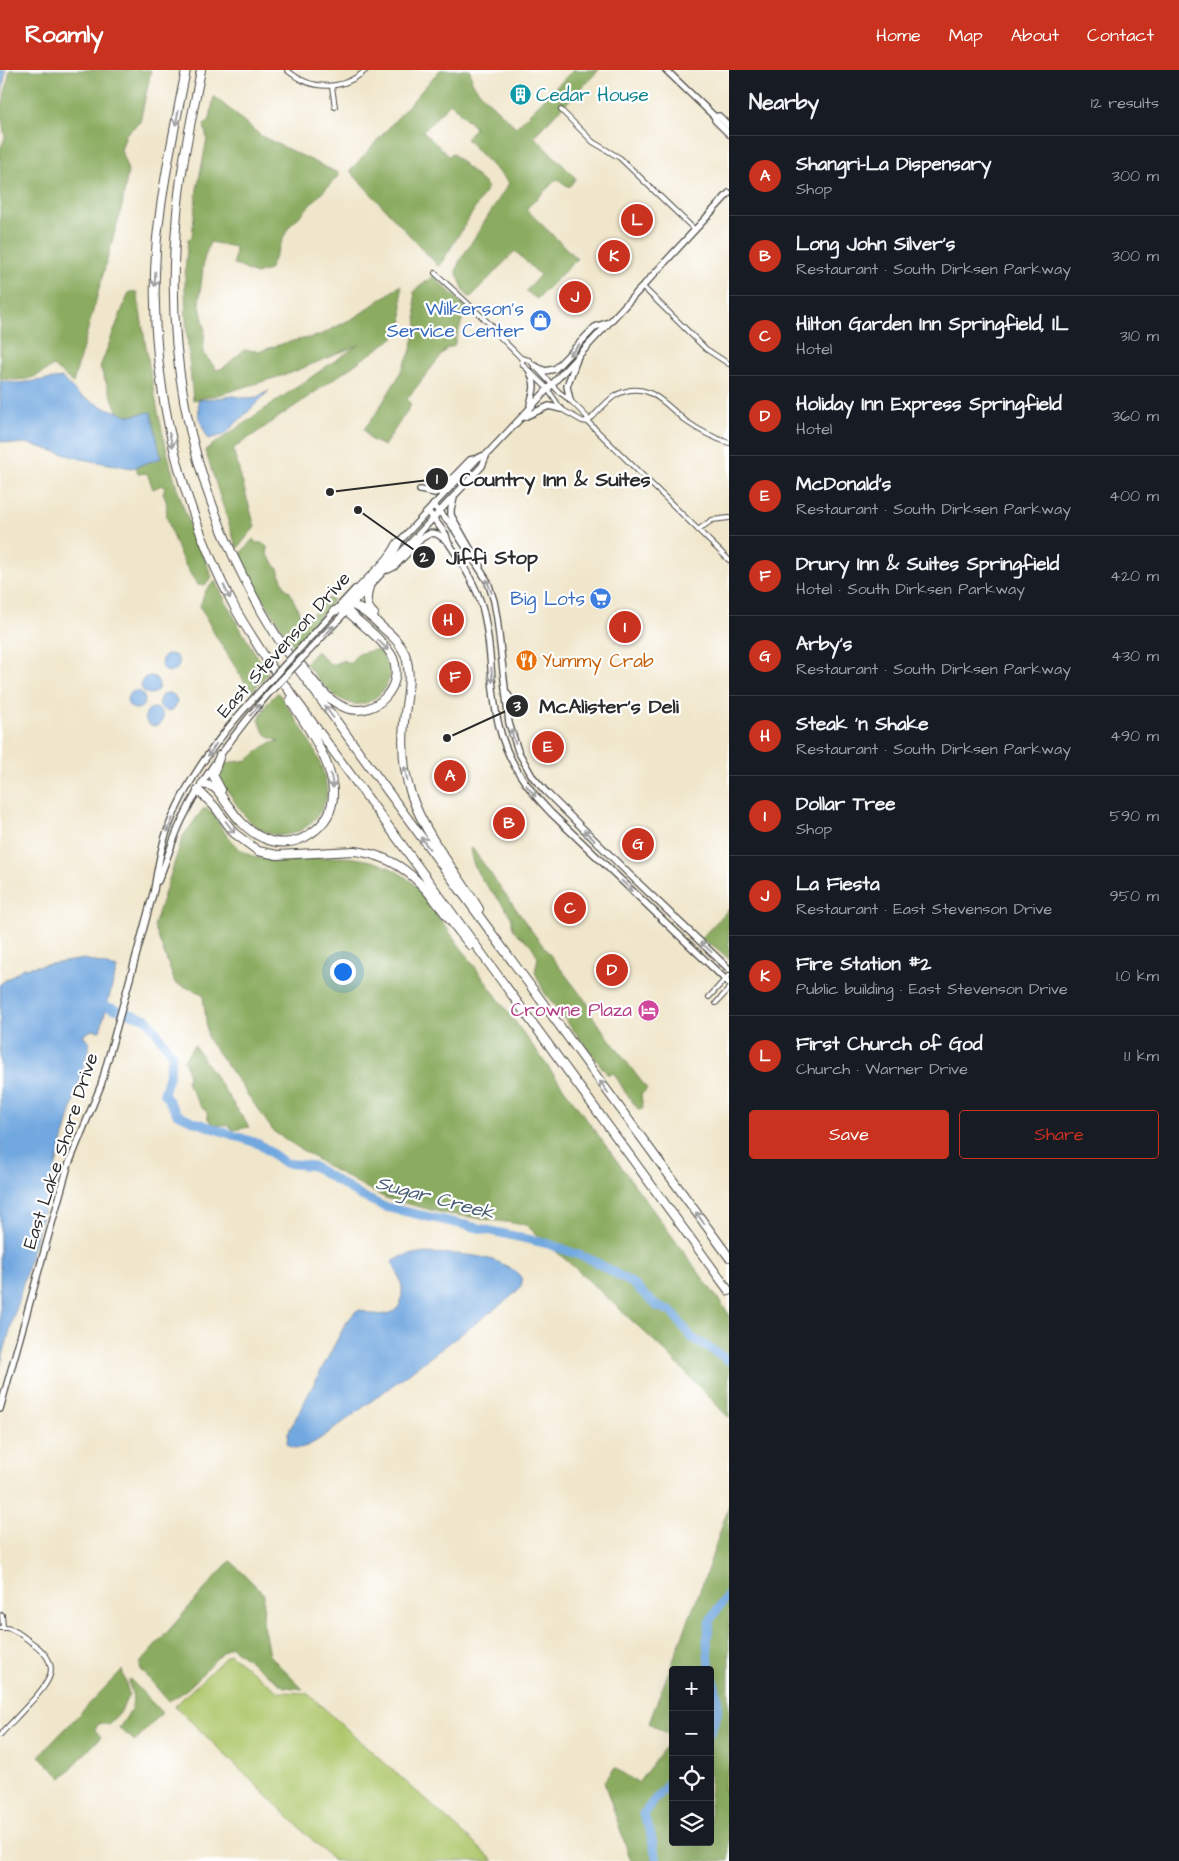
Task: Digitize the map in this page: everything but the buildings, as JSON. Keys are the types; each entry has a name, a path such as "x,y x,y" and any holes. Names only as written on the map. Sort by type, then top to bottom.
{"highway":[{"path":"186,70 166,174 157,239 154,302 161,384 169,431 198,528 229,596 288,690 729,1291"},
{"path":"201,70 181,178 176,226 173,299 178,360 192,439 205,489 230,552 250,592 280,644 298,670 729,1257"},
{"path":"349,607 355,594 390,557 398,543"},
{"path":"369,587 366,600 367,606 398,638 410,661 403,750 405,771 411,794 421,818 435,842 474,900 506,953"},
{"path":"250,592 301,665 321,689 340,705 362,710 375,706 385,698 393,685 396,669 393,658 387,648 349,607"},
{"path":"334,610 349,607 368,613 399,644 406,659 409,680"},
{"path":"200,787 213,787 244,825 254,834 268,840 285,842 302,839 314,832 323,822 330,809 333,791 330,773 320,749 290,700 257,652 250,632"},
{"path":"220,756 214,770 214,779 217,786 241,817 244,825"},
{"path":"200,787 234,834 258,851 277,855 354,850 392,861 405,869 419,880 451,923 511,994"}],"main road":[{"path":"666,70 715,117 715,120 729,134"},
{"path":"715,117 719,116 729,126"},
{"name":"East Stevenson Drive","path":"135,960 154,890 176,832 200,787 220,756 269,693 437,516 482,466 487,454 729,194"},
{"path":"535,366 545,371 555,369 595,327 611,322"},
{"path":"570,400 566,390 567,384 579,354"},
{"path":"530,372 535,391 530,408"},
{"path":"520,419 549,406 561,409"},
{"name":"East Stevenson Drive","path":"154,890 167,834 176,811 192,781 221,738 241,712 334,610 478,458 487,454"},
{"path":"420,490 435,493 440,491 470,460 478,458"},
{"path":"456,494 451,515 478,560 482,572"},
{"path":"433,505 448,542 471,580 482,606 499,726 512,762 520,776 551,813 728,979"},
{"path":"428,511 451,524 488,582 494,601 506,710 512,737 522,759 538,783 635,880 729,969"},
{"path":"384,572 394,567 426,535 437,534 448,542"},
{"path":"504,687 513,702"},
{"path":"192,781 200,787"},
{"name":"East Lake Shore Drive","path":"0,1409 68,1166 98,1092 135,960"}],"street":[{"path":"288,70 306,82 332,87 352,80 366,70"},
{"path":"332,87 335,106"},
{"path":"561,110 593,142 620,158 695,230"},
{"path":"435,273 493,326 497,334 520,358 530,372 570,400 587,417 588,422 729,560"},
{"path":"643,288 706,349 729,364"},
{"path":"520,358 529,360 535,366 549,386 561,409 582,421 588,422"},
{"path":"588,422 616,395 626,391 646,391 657,396 701,431 729,443"},
{"path":"698,530 712,520 729,518"},
{"path":"709,997 728,979"},
{"path":"716,1003 729,988"},
{"path":"0,1735 47,1684 51,1669 47,1656 39,1647 10,1628 1,1628 2,1615"}],"green space":[{"path":"10,70 151,70 140,122 126,134 121,150 128,171 122,206 73,383 53,366 34,377 16,380 0,379 0,149 5,138 1,112"},
{"path":"440,70 470,70 472,82 482,95 516,127 573,70 599,70 534,136 576,178 569,187 557,179 526,209 577,259 537,299 526,291 540,275 515,251 470,298 465,293 456,271 459,262 509,183 466,139 475,128 450,103 423,132 449,156 452,153 488,187 439,267 350,171"},
{"path":"214,96 261,136 340,174 288,228 269,270 256,274 234,264 235,247 210,242 204,259 199,302 205,328 203,353 217,370 223,368 244,350 260,351 288,342 318,336 357,316 401,285 403,331 233,449 255,527 237,549 205,450 358,345 291,373 221,394 193,400 186,320 186,260 188,240 192,236 197,189 207,139 204,125 210,119"},
{"path":"433,276 466,307 454,346 447,348 407,399 411,405 384,446 371,440 364,429 397,379 410,353 417,326 414,291"},
{"path":"129,292 137,292 159,417 171,467 178,491 212,577 205,585 198,585 193,578 175,543 167,516 163,493 165,487 162,485 153,489 147,473 138,474 136,466 161,458 157,440 145,413 130,416 118,413 100,367"},
{"path":"253,539 256,543 263,543 268,548 267,554 278,569 285,588 290,592 300,614 306,621 328,598 333,601 294,647 255,586 240,554"},
{"path":"215,581 241,630 268,674 251,692 214,633 200,606 206,590"},
{"path":"379,649 387,657 391,667 390,677 378,696 368,702 358,704 347,702 335,695 305,663 317,651 331,665 344,660 350,664 357,654"},
{"path":"278,692 309,740 321,766 327,793 322,809 310,824 294,833 286,835 269,833 253,824 240,810 224,786 219,773 225,764 247,760 262,748 279,741 265,733 259,719 268,702"},
{"path":"203,809 208,809 212,812 234,844 245,853 257,858 285,861 328,857 362,859 390,868 415,885 729,1314 729,1418 666,1352 526,1225 443,1213 385,1198 327,1166 274,1132 208,1039 203,994 175,983 154,926 183,836"},
{"path":"472,848 534,934 591,1008 593,1017 647,1089 641,1095 643,1109 638,1109 614,1073 608,1075 544,992 535,972 538,957 529,943 514,930 511,917 481,878 472,860 470,849"},
{"path":"729,909 729,959 701,938"},
{"path":"194,1045 249,1127 233,1130 228,1125 215,1125 208,1119 207,1112 201,1107 186,1081 189,1076 184,1060"},
{"path":"729,1505 729,1769 723,1785 729,1800 729,1861 631,1861 604,1782 615,1768 638,1783 669,1742 669,1846 714,1846 714,1666 671,1666 705,1577"},
{"path":"231,1561 264,1594 263,1624 269,1655 303,1689 284,1687 230,1646 193,1684 177,1697 168,1701 140,1668 141,1662"},
{"path":"229,1654 279,1692 307,1693 494,1861 334,1861 175,1706"},
{"path":"122,1670 129,1694 120,1713 109,1725 99,1723 95,1730 101,1737 62,1778 39,1756"},
{"path":"669,1671 669,1735 649,1723"},
{"path":"130,1679 162,1713 135,1741 119,1728 132,1706 133,1701 128,1682"},
{"path":"729,1769 729,1800 723,1785"}],"water":[{"path":"0,70 6,70 0,104"},
{"path":"62,378 80,396 103,407 130,416 151,412 161,458 132,468 81,459 26,443 13,444 0,441 0,381 17,383"},
{"path":"269,391 224,435 208,439 199,418 198,400 234,396 257,397"},
{"path":"166,654 174,654 179,659 177,670 166,672 161,667 161,659"},
{"path":"146,676 154,676 159,681 157,692 146,694 141,689 141,681"},
{"path":"132,691 140,691 145,696 143,707 132,709 127,704 127,696"},
{"path":"168,693 174,696 177,702 174,708 168,711 162,708 159,702 162,696"},
{"path":"154,708 160,711 163,717 160,723 154,726 148,723 145,717 148,711"},
{"path":"85,959 117,968 100,1031 92,1030 83,1035 90,1043 0,1366 0,984 23,968"},
{"path":"419,1253 455,1254 489,1259 516,1272 522,1280 522,1284 508,1299 334,1429 304,1447 292,1447 287,1443 288,1433 346,1323 356,1311 360,1310 381,1315 393,1312 398,1308 401,1301 402,1285 392,1262 403,1256"}],"waterway":[{"name":"Sugar Creek","path":"102,1005 147,1019 172,1054 169,1077 164,1093 177,1114 259,1144 285,1163 313,1166 361,1196 385,1207 549,1244 592,1260 632,1283 657,1306 672,1312 692,1338 729,1361"},
{"name":"Sugar Creek","path":"714,1722 717,1714 718,1698 709,1663 707,1641 710,1620 729,1593"},
{"name":"Sugar Creek","path":"657,1861 650,1831 643,1814 669,1783"}],"place":[{"name":"Cedar House","path":"520,95"},
{"name":"First Church of God","path":"637,220"},
{"name":"Fire Station #2","path":"614,256"},
{"name":"La Fiesta","path":"575,297"},
{"name":"Wilkerson's Service Center","path":"540,320"},
{"name":"Country Inn & Suites","path":"330,492"},
{"name":"Jiffi Stop","path":"358,510"},
{"name":"Big Lots","path":"601,599"},
{"name":"Steak 'n Shake","path":"448,620"},
{"name":"Dollar Tree","path":"625,627"},
{"name":"Yummy Crab","path":"526,661"},
{"name":"Drury Inn & Suites Springfield","path":"455,677"},
{"name":"McAlister's Deli","path":"447,738"},
{"name":"McDonald's","path":"548,747"},
{"name":"Shangri-La Dispensary","path":"450,776"},
{"name":"Long John Silver's","path":"509,823"},
{"name":"Arby's","path":"638,844"},
{"name":"Hilton Garden Inn Springfield, IL","path":"570,908"},
{"name":"Holiday Inn Express Springfield","path":"612,970"},
{"name":"Crowne Plaza","path":"648,1010"}]}
